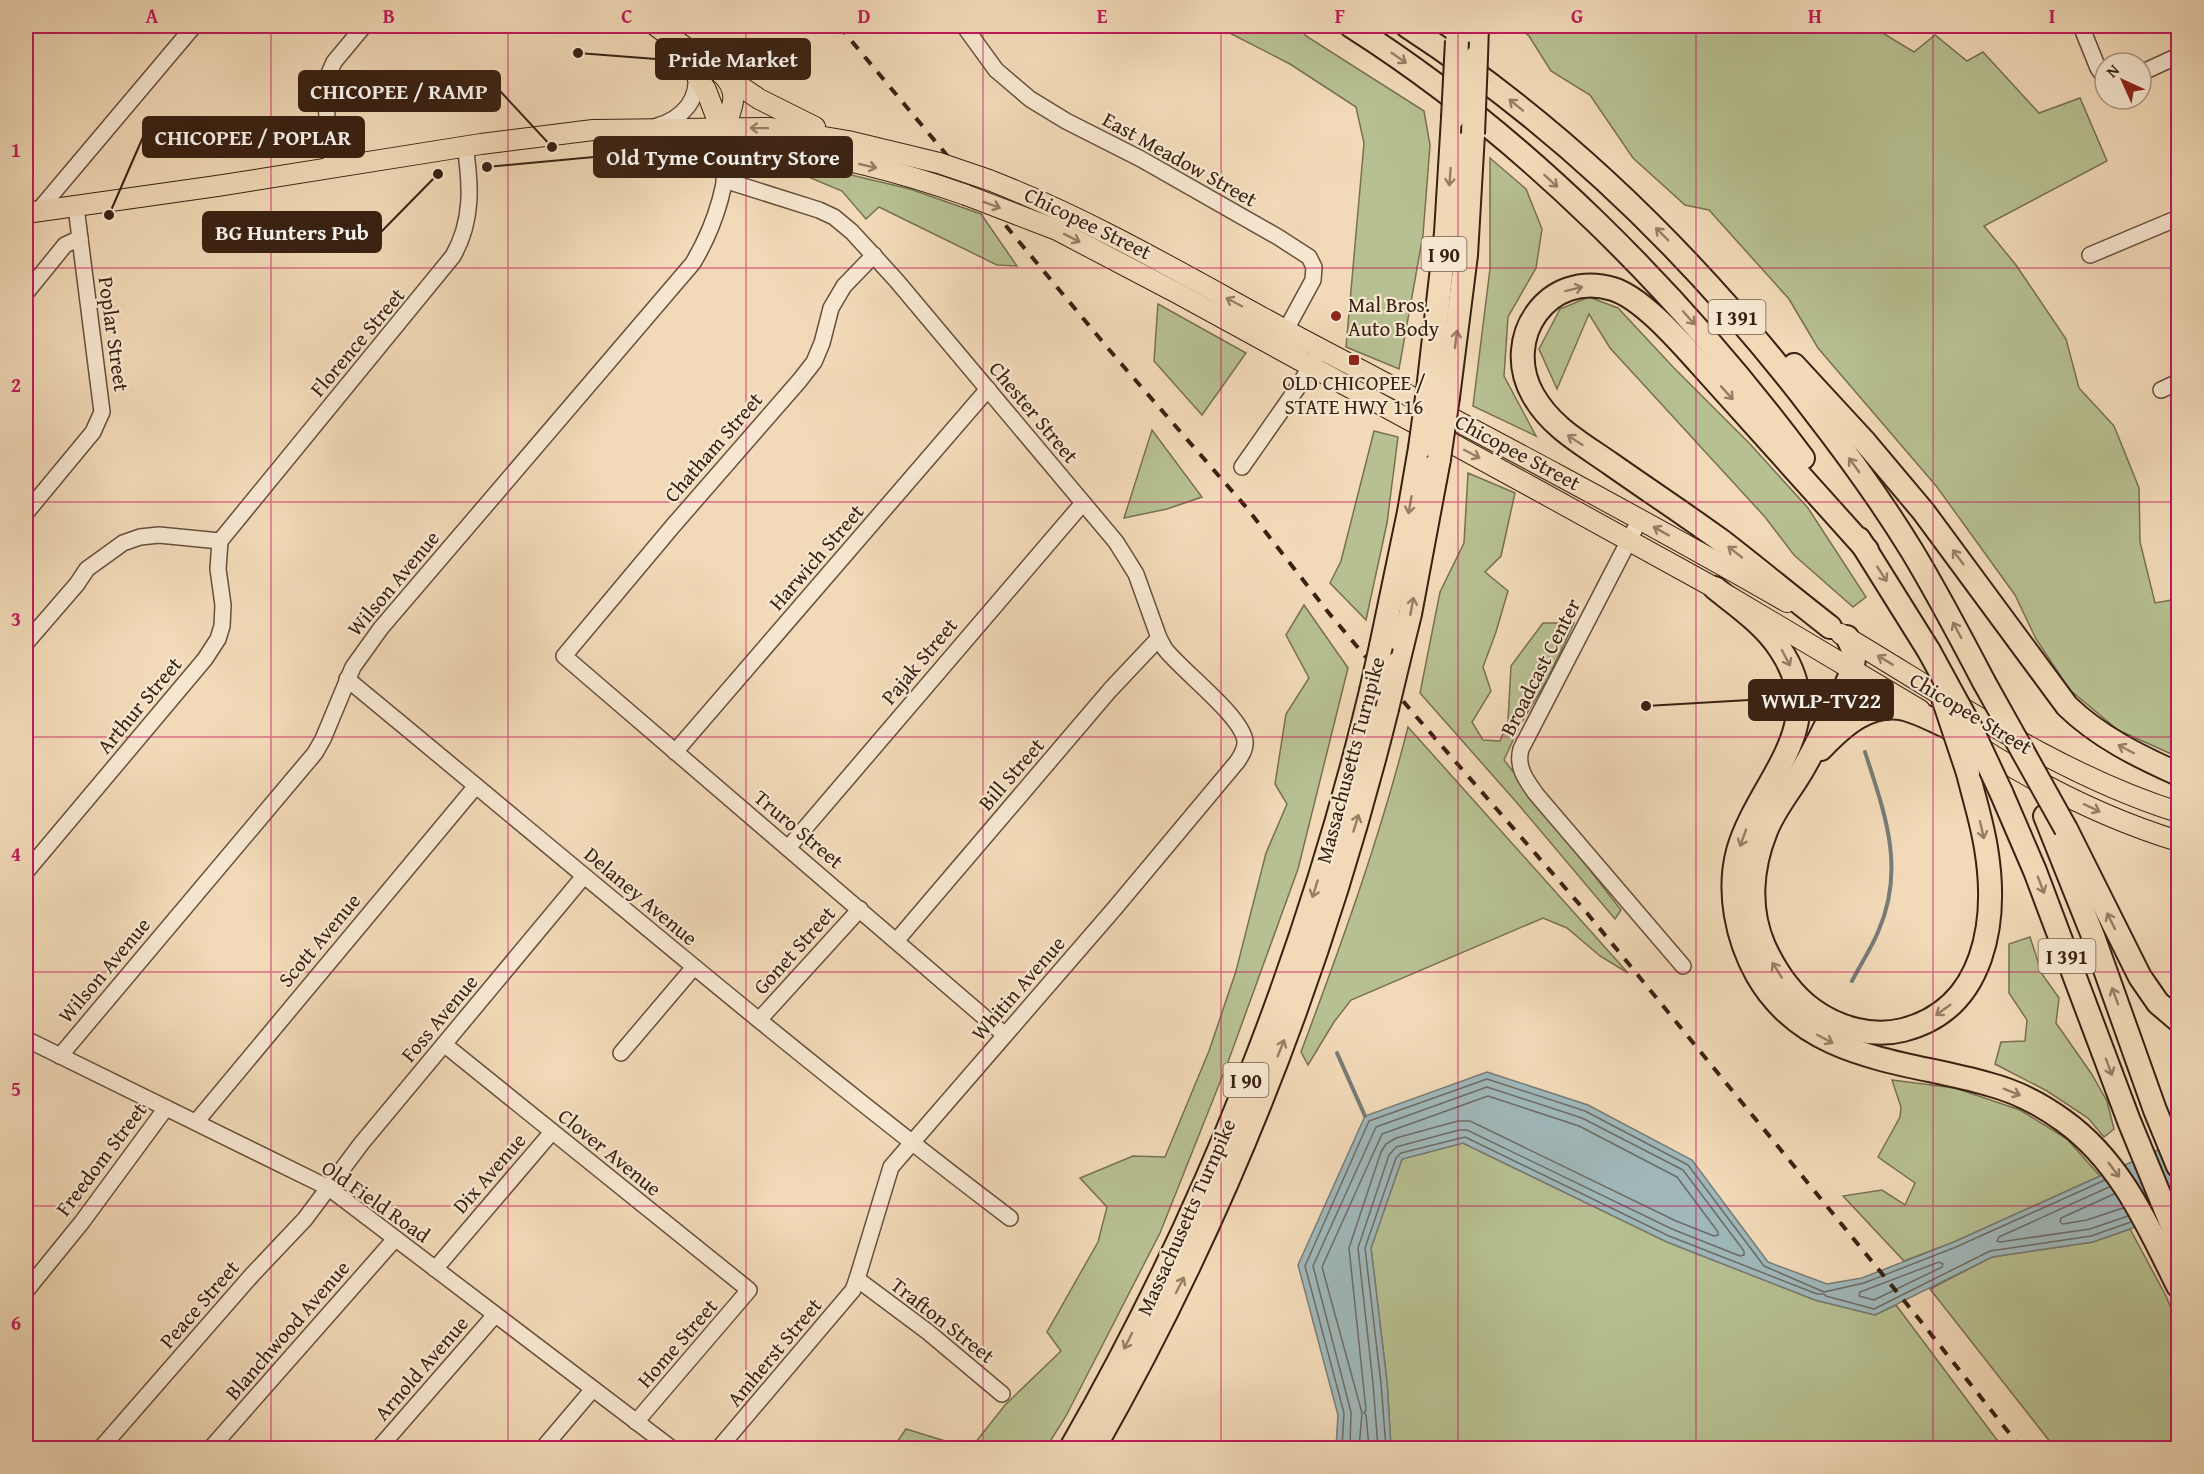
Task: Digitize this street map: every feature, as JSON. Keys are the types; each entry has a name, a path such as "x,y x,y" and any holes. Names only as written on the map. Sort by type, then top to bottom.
{"highway":[{"name":"I 391","path":"1351,26 1411,67 1489,128 1583,211 1638,264 1690,319 1746,384 1805,460 1867,550 1929,651 1971,728 2001,792 2035,871 2129,1121 2170,1247"},
{"name":"I 391","path":"1407,26 1481,78 1561,141 1613,187 1684,257 1796,388 1875,494 1911,549 1946,610 2025,767 2093,936 2155,1110 2178,1166"},
{"name":"Massachusetts Turnpike","path":"1071,1449 1157,1284 1243,1090 1288,970 1343,797 1371,692 1409,512 1420,448 1438,394 1466,255 1477,26"},
{"name":"Massachusetts Turnpike","path":"1094,1449 1121,1402 1187,1271 1236,1162 1295,1012 1371,775 1410,614 1439,459 1438,394 1457,33"},
{"path":"1684,257 1811,382 1894,476 1947,543 2067,706 2089,726 2111,741 2178,774"},
{"path":"1867,550 1676,338 1632,299 1612,289 1583,286 1558,294 1536,313 1526,333 1522,349 1522,364 1532,393 1555,424 1722,542 1838,632 1853,650 1852,669 1840,697 1802,771 1776,809 1766,830 1757,857 1754,879 1754,903 1761,938 1779,973 1799,999 1830,1020 1850,1028 1880,1033 1911,1028 1942,1011 1967,986 1980,959 1988,922 1989,868 1983,832 1968,773 1929,651"},
{"path":"1715,588 1774,639 1791,668 1797,691 1798,717 1792,744 1747,828 1735,862 1734,893 1737,921 1744,948 1758,977 1788,1013 1813,1033 1835,1044 1862,1054 2001,1088 2041,1106 2073,1128 2098,1150 2120,1178 2141,1213 2170,1247 2178,1286"},
{"path":"1984,682 2066,829 2140,977 2158,1003 2178,1020"},
{"path":"1802,771 1846,726 1870,711 1887,708 1904,709 1948,727"}],"main road":[{"path":"663,32 695,71 726,136"},
{"path":"663,32 759,99 789,116 848,141"},
{"path":"722,74 732,87 734,98 726,136"},
{"name":"Chicopee Street","path":"726,136 771,128 848,141 939,163 1045,203 1092,226 1281,338 1309,367 1715,588 2003,762 2059,793 2117,819 2178,841"},
{"name":"Chicopee Street","path":"32,212 465,146 570,132 634,129 726,136 774,148 843,160 914,178 1018,214 1281,338 1321,348 1640,519 2047,755 2111,787 2178,812"}],"street":[{"path":"32,212 194,26"},
{"path":"332,168 324,85 334,62 364,26"},
{"name":"East Meadow Street","path":"964,26 996,70 1030,99 1066,121 1141,159 1306,254 1314,267 1313,280 1281,338"},
{"path":"2081,26 2093,56"},
{"path":"2153,67 2178,56"},
{"path":"634,129 670,122 680,116 693,98 696,87 695,71"},
{"name":"Wilson Avenue","path":"60,1056 315,753 359,657 388,620 686,274 704,242 718,203 724,180 726,136"},
{"name":"Florence Street","path":"220,541 453,256 464,234 469,213 470,181 465,146"},
{"name":"Chester Street","path":"724,180 826,213 846,227 874,255 1116,542 1133,566 1159,638 1172,657 1235,722 1245,742"},
{"name":"Poplar Street","path":"26,513 93,432 102,412 76,207"},
{"path":"2090,255 2178,218"},
{"path":"26,293 65,245 80,238"},
{"name":"Chatham Street","path":"564,656 814,362 822,343 831,308 844,286 874,255"},
{"path":"1242,467 1298,387 1321,348"},
{"path":"2160,390 2178,382"},
{"name":"Harwich Street","path":"675,752 988,389"},
{"name":"Pajak Street","path":"788,848 1083,503"},
{"name":"Broadcast Center","path":"1640,519 1521,749 1520,762 1527,781 1536,794 1683,966"},
{"path":"26,644 87,569 123,543 140,537 159,535 220,541"},
{"name":"Arthur Street","path":"26,872 205,659 218,639 223,613 218,569 220,541"},
{"name":"Bill Street","path":"897,940 1110,690 1159,638"},
{"name":"Truro Street","path":"564,656 1005,1035"},
{"name":"Delaney Avenue","path":"347,679 759,1020 911,1143 1010,1218"},
{"name":"Whitin Avenue","path":"857,1279 891,1167 1237,762 1245,742"},
{"name":"Scott Avenue","path":"196,1122 476,786"},
{"name":"Foss Avenue","path":"329,1188 361,1144 584,876"},
{"name":"Gonet Street","path":"759,1020 860,909"},
{"path":"621,1053 694,967"},
{"name":"Old Field Road","path":"27,1043 60,1056 329,1188 671,1449"},
{"name":"Clover Avenue","path":"445,1045 750,1290"},
{"name":"Freedom Street","path":"26,1291 82,1222 166,1108"},
{"name":"Dix Avenue","path":"435,1269 552,1132"},
{"name":"Peace Street","path":"101,1449 305,1219 329,1188"},
{"name":"Blanchwood Avenue","path":"211,1449 395,1239"},
{"name":"Trafton Street","path":"857,1279 928,1332 1002,1394"},
{"name":"Amherst Street","path":"719,1449 845,1300 857,1279"},
{"name":"Home Street","path":"636,1422 750,1290"},
{"name":"Arnold Avenue","path":"379,1449 495,1315"},
{"path":"543,1449 593,1389"}],"green space":[{"path":"1216,26 1298,26 1306,36 1424,111 1430,145 1423,235 1399,369 1346,347 1364,143 1356,107 1290,64"},
{"path":"1516,26 1871,26 1914,52 1935,35 1967,61 1983,52 2039,113 2080,98 2107,161 1984,226 2016,265 2066,339 2079,388 2114,426 2139,488 2140,542 2155,603 2178,599 2178,757 2118,730 2070,690 2036,639 2015,595 1937,487 1818,348 1789,299 1709,210 1685,205 1633,158 1590,95 1551,71 1529,36"},
{"path":"1490,158 1526,189 1542,229 1536,268 1508,317 1504,376 1536,436 1473,406 1490,269"},
{"path":"787,168 843,173 910,189 981,214 1017,266 997,265 879,207 866,219 842,191"},
{"path":"1589,297 1618,308 1750,444 1808,508 1866,597 1853,607 1794,555 1765,517 1610,348 1589,314 1557,389 1539,349 1560,309"},
{"path":"1158,304 1246,353 1202,415 1154,361"},
{"path":"1152,430 1202,497 1167,509 1124,518"},
{"path":"1374,431 1398,437 1387,523 1366,620 1330,583 1341,561"},
{"path":"1468,473 1515,493 1501,556 1485,572 1508,591 1483,667 1491,691 1472,722 1483,740 1500,741 1508,721 1511,666 1543,623 1574,623 1547,680 1520,725 1504,760 1621,910 1615,919 1420,693 1440,592 1464,543"},
{"path":"1304,605 1348,668 1298,869 1228,1062 1160,1233 1066,1416 1046,1448 971,1448 1005,1405 1061,1351 1047,1332 1098,1242 1107,1207 1080,1178 1133,1156 1165,1157 1209,1051 1236,971 1266,853 1287,804 1275,784 1286,714 1309,678 1286,635"},
{"path":"1408,727 1628,973 1600,956 1567,928 1543,918 1351,1000 1334,1022 1308,1065 1301,1052 1372,850"},
{"path":"2030,937 2042,974 2059,998 2056,1023 2091,1073 2107,1101 2114,1129 2104,1137 2088,1118 2047,1091 1995,1064 2001,1042 2025,1041 2027,1020 2009,993 2009,944"},
{"path":"1892,1080 1955,1088 2020,1110 2067,1139 2100,1176 1954,1242 1904,1261 1843,1196 1882,1190 1905,1205 1915,1183 1878,1157 1900,1117 1901,1107"},
{"path":"1463,1143 1667,1242 1815,1300 1875,1315 1896,1305 2003,1448 1391,1448 1387,1382 1371,1248 1402,1159"},
{"path":"2130,1229 2166,1296 2178,1325 2178,1448 2055,1448 1930,1289 1992,1257 2093,1242"},
{"path":"906,1429 968,1448 893,1448"}],"water":[{"path":"1487,1072 1588,1105 1692,1160 1768,1262 1827,1284 1862,1278 1954,1242 2178,1141 2178,1212 2093,1242 1992,1257 1875,1315 1815,1300 1667,1242 1463,1143 1402,1159 1371,1248 1387,1382 1391,1448 1336,1448 1338,1415 1298,1265 1365,1116"}],"waterway":[{"path":"1852,981 1878,932 1891,886 1890,842 1865,752"},
{"path":"1337,1053 1365,1116"}],"railway":[{"path":"839,26 1117,359 1246,507 1328,612 1414,714 1587,913 1915,1314 2021,1448"}],"place":[{"name":"Pride Market","path":"578,53"},
{"name":"CHICOPEE / RAMP","path":"552,147"},
{"name":"Old Tyme Country Store","path":"487,167"},
{"name":"BG Hunters Pub","path":"438,174"},
{"name":"CHICOPEE / POPLAR","path":"109,215"},
{"name":"Mal Bros. Auto Body","path":"1336,316"},
{"name":"OLD CHICOPEE / STATE HWY 116","path":"1354,360"},
{"name":"WWLP-TV22","path":"1646,706"}]}
